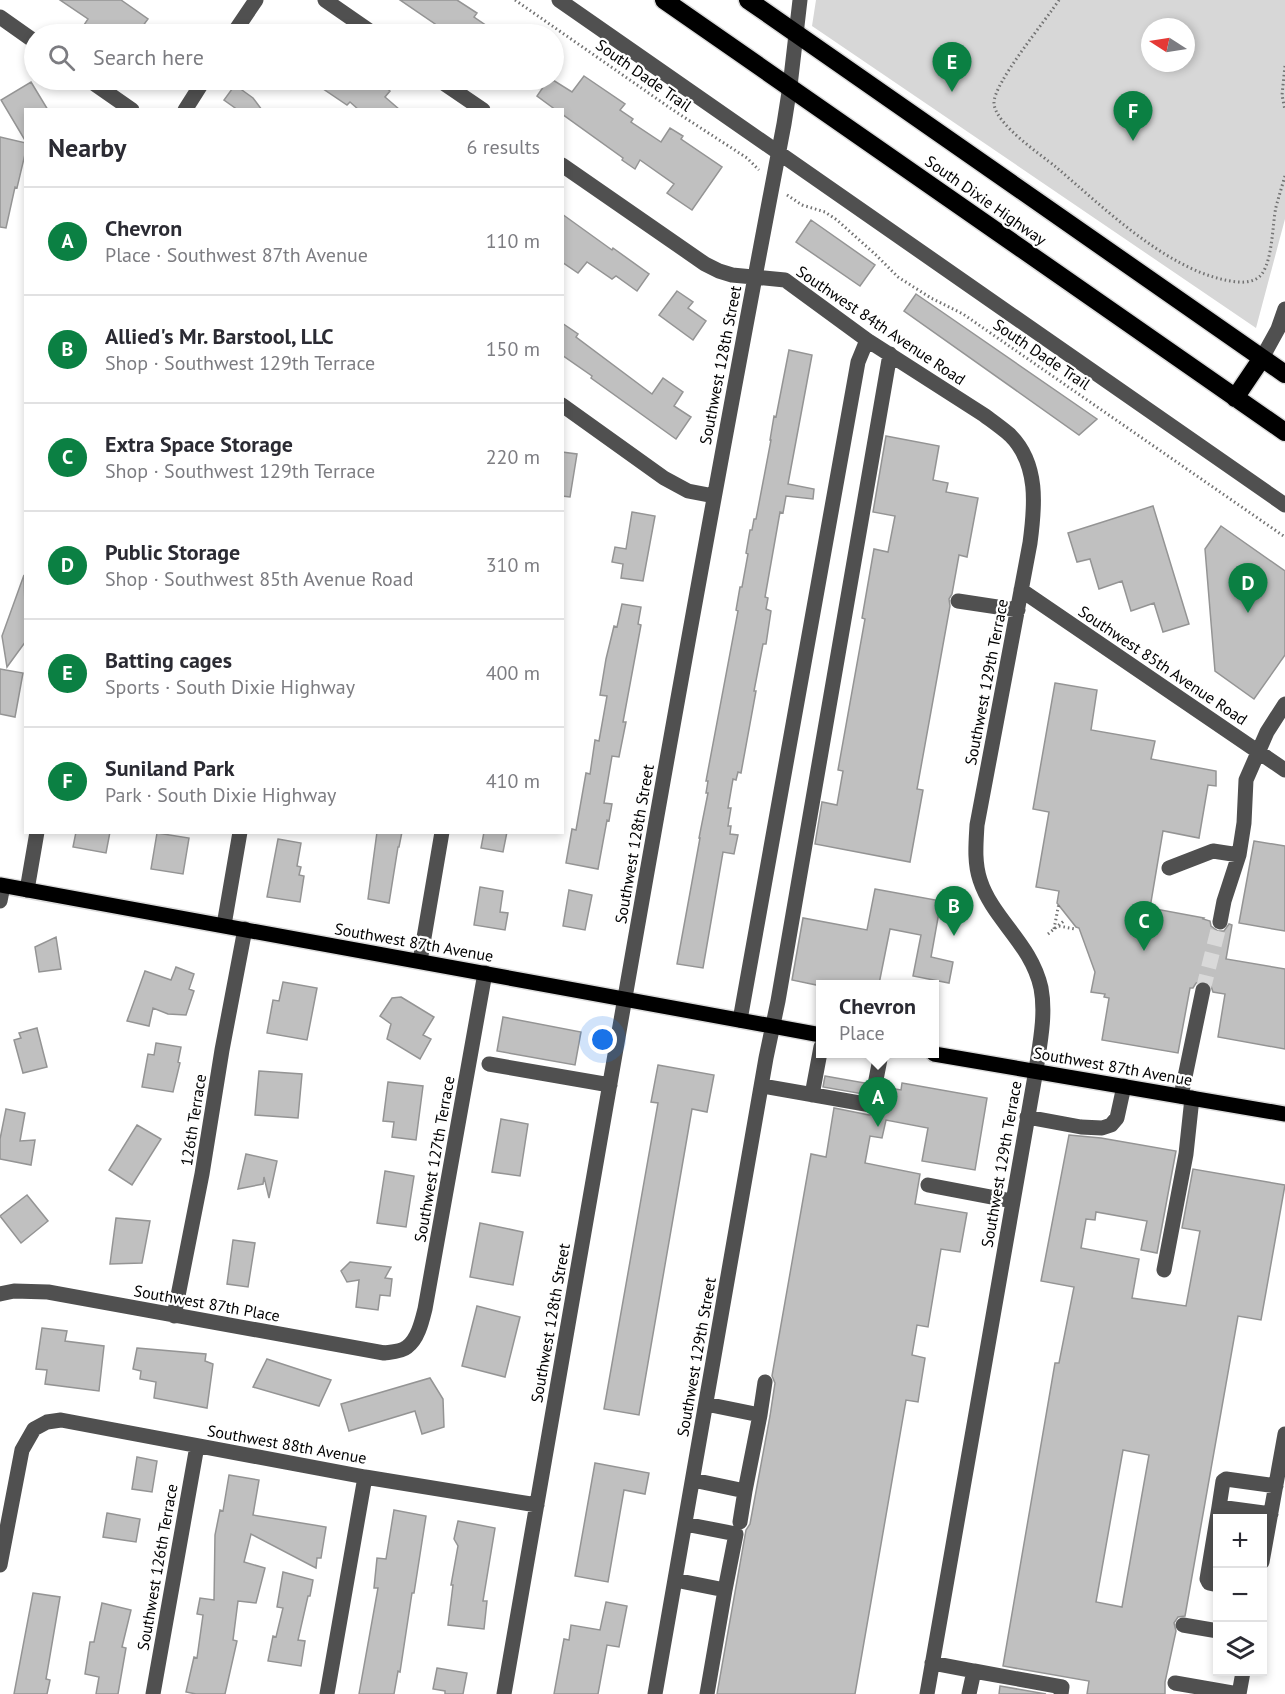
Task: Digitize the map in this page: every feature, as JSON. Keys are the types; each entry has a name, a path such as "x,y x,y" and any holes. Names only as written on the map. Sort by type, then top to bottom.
{"highway":[{"name":"South Dixie Highway","path":"664,0 1285,432"},
{"name":"South Dixie Highway","path":"748,0 1285,374"},
{"path":"1235,398 1262,358"}],"main road":[{"name":"Southwest 87th Avenue","path":"1,885 816,1034"},
{"name":"Southwest 87th Avenue","path":"939,1054 1285,1114"}],"street":[{"path":"240,24 256,0"},
{"path":"325,0 360,24"},
{"path":"559,0 1285,505"},
{"name":"Southwest 128th Street","path":"504,1694 624,999 714,496 779,152 790,86 800,0"},
{"path":"0,17 24,34"},
{"path":"103,90 129,108"},
{"path":"185,108 197,90"},
{"path":"454,90 480,108"},
{"name":"Southwest 84th Avenue Road","path":"564,166 705,264 732,275 784,280 867,340 984,415 1009,435 1023,454 1032,477"},
{"path":"1262,358 1278,329 1285,309"},
{"path":"740,1020 858,362 867,340"},
{"name":"Southwest 129th Street","path":"655,1694 890,354"},
{"path":"564,406 664,478 690,492 714,496"},
{"name":"Southwest 129th Terrace","path":"927,1694 1036,1070 1042,1022 1040,987 1027,952 987,896 978,872 976,854 977,825 1033,521 1032,477"},
{"name":"Southwest 85th Avenue Road","path":"1021,590 1285,770"},
{"path":"958,601 1018,610"},
{"path":"1220,922 1224,901 1239,855 1244,823 1246,780 1267,732 1285,704"},
{"path":"27,890 37,834"},
{"path":"224,925 240,834"},
{"path":"420,961 442,834"},
{"path":"1169,868 1213,851 1239,855"},
{"path":"0,902 1,885"},
{"name":"126th Terrace","path":"174,1316 202,1174 245,929"},
{"name":"Southwest 127th Terrace","path":"407,1347 420,1327 426,1308 485,973"},
{"path":"1164,1270 1186,1154 1186,1097 1203,990"},
{"path":"812,1095 819,1058"},
{"path":"762,1086 871,1105 880,1058"},
{"path":"489,1064 610,1084"},
{"path":"1027,1117 1081,1127 1102,1128 1111,1125 1117,1118 1124,1086"},
{"path":"928,1185 1012,1201"},
{"name":"Southwest 87th Place","path":"0,1294 14,1291 48,1292 374,1352 396,1352 407,1347"},
{"path":"740,1522 765,1382"},
{"path":"706,1404 760,1416"},
{"name":"Southwest 88th Avenue","path":"0,1565 19,1459 25,1441 34,1429 47,1422 67,1420 365,1477 537,1505"},
{"path":"1267,1538 1279,1481 1285,1434"},
{"name":"Southwest 126th Terrace","path":"153,1694 197,1446"},
{"path":"327,1694 365,1477"},
{"path":"1213,1584 1209,1583 1207,1579 1223,1481 1226,1479 1279,1481"},
{"path":"693,1480 745,1491"},
{"path":"1219,1508 1271,1514"},
{"path":"685,1524 736,1534 707,1694"},
{"path":"675,1580 725,1590"},
{"path":"1183,1625 1213,1630"},
{"path":"932,1663 1062,1687 1061,1694"},
{"path":"969,1694 974,1671"},
{"path":"1175,1683 1239,1694 1242,1676"}],"path":[{"name":"South Dade Trail","path":"514,0 549,24"},
{"path":"1059,0 1005,77 996,93 994,107 1005,125 1100,206 1134,232 1191,269 1220,279 1247,282 1257,279 1265,270 1276,208 1285,176"},
{"name":"South Dade Trail","path":"564,35 747,158 760,170"},
{"path":"1285,66 1282,95 1285,110"},
{"name":"South Dade Trail","path":"786,195 802,205 825,212 837,220 898,277 972,321 1285,537"},
{"path":"1056,928 1059,903"},
{"path":"1048,934 1065,920"},
{"path":"1056,928 1075,929"}],"shaded area":[{"path":"816,0 1285,0 1285,219 1256,328 812,26"}],"building":[{"path":"60,0 121,0 148,19 144,24 85,24 88,19"},
{"path":"400,0 457,0 477,13 474,17 484,24 435,24"},
{"path":"584,76 625,104 620,110 633,119 631,122 661,142 670,128 683,136 681,139 722,167 692,210 667,193 674,184 640,160 635,169 564,115 564,108 553,108 537,96 541,90 564,90 564,87 572,92"},
{"path":"24,86 24,90 36,90 47,108 24,108 24,139 1,100"},
{"path":"231,90 242,90 253,98 260,108 235,108 224,100"},
{"path":"325,90 389,90 385,97 398,108 357,108 350,102 347,105"},
{"path":"0,137 24,143 24,158 6,228 0,227"},
{"path":"564,215 649,274 637,291 616,276 612,279 587,262 578,273 564,263"},
{"path":"811,220 875,265 860,286 796,242"},
{"path":"677,291 693,302 688,308 706,321 693,340 659,315"},
{"path":"916,294 1097,419 1079,435 904,311"},
{"path":"564,324 578,334 576,337 652,394 663,378 683,392 674,406 691,417 676,439 591,378 592,376 564,356"},
{"path":"789,350 812,355 788,484 814,489 813,499 786,496 783,513 780,512 765,597 768,598 766,609 771,611 766,644 763,644 741,773 738,772 736,780 733,779 728,808 731,808 728,826 731,826 730,834 738,835 734,854 723,852 703,968 677,964 708,793 706,793 708,781 706,781 738,611 736,610 740,587 742,587 748,554 746,553 750,530 756,519 774,416 776,417"},
{"path":"886,436 939,446 933,480 948,483 946,492 978,498 967,557 959,555 952,594 949,599 950,606 917,789 923,790 910,862 815,844 822,802 837,805 843,771 838,770 865,619 862,618 874,549 888,552 895,516 873,512"},
{"path":"564,452 577,454 570,497 564,496"},
{"path":"1153,506 1189,624 1163,632 1154,603 1131,611 1122,581 1099,589 1090,559 1077,562 1068,533"},
{"path":"632,512 655,516 643,581 621,578 623,564 612,562 615,547 626,549"},
{"path":"1221,526 1285,571 1285,655 1254,699 1215,671 1205,549"},
{"path":"24,575 24,644 7,667 2,636"},
{"path":"622,604 641,607 638,624 641,625 623,722 626,722 619,757 612,756 604,803 612,804 598,869 566,863 572,829 576,830 586,773 590,774 595,740 599,741 607,696 600,695 606,659"},
{"path":"0,669 23,673 15,717 0,714"},
{"path":"1055,683 1097,690 1091,730 1155,741 1151,759 1216,771 1216,786 1208,785 1199,838 1163,831 1150,908 1204,918 1210,921 1211,926 1218,931 1224,931 1229,924 1232,925 1226,959 1285,969 1285,1049 1218,1037 1225,994 1213,992 1210,983 1204,980 1190,988 1178,1053 1102,1040 1109,998 1104,997 1105,994 1091,992 1095,972 1079,928 1057,903 1059,891 1036,887 1049,812 1033,809"},
{"path":"76,834 110,834 106,853 73,847"},
{"path":"157,834 189,838 183,874 151,869"},
{"path":"377,834 402,834 389,903 368,899"},
{"path":"484,834 507,834 503,852 481,848"},
{"path":"278,839 301,843 297,866 301,867 299,875 304,876 300,902 267,897"},
{"path":"1254,841 1285,846 1285,931 1239,923"},
{"path":"480,887 503,891 500,912 508,913 505,930 474,925"},
{"path":"875,889 941,901 931,957 953,962 949,983 913,976 921,935 890,929 880,980 816,980 816,985 792,980 803,918 867,930"},
{"path":"569,890 592,895 585,930 563,926"},
{"path":"56,937 61,969 39,972 35,947"},
{"path":"176,967 194,974 189,989 194,991 186,1015 168,1014 153,1008 149,1026 127,1021 145,971 171,980"},
{"path":"283,982 317,988 307,1040 267,1033 273,1000 279,1001"},
{"path":"401,997 434,1017 423,1035 431,1039 420,1059 387,1039 391,1024 380,1016 392,998"},
{"path":"503,1017 581,1032 575,1065 497,1051"},
{"path":"37,1028 47,1067 23,1073 14,1040 21,1038 19,1033"},
{"path":"156,1043 181,1047 178,1062 180,1063 173,1092 142,1087 148,1054 154,1055"},
{"path":"658,1065 714,1075 707,1112 692,1109 639,1415 604,1409 658,1103 651,1102"},
{"path":"259,1071 302,1074 298,1118 255,1115"},
{"path":"825,1076 865,1083 863,1094 823,1087"},
{"path":"388,1082 423,1086 416,1140 392,1137 394,1122 383,1121"},
{"path":"902,1083 987,1098 975,1170 922,1161 928,1128 886,1120 882,1138 870,1136 865,1163 920,1174 915,1204 967,1213 960,1252 941,1249 928,1327 917,1325 912,1355 925,1358 918,1402 906,1400 855,1694 717,1694 746,1530 750,1524 770,1416 775,1383 772,1376 811,1154 826,1157 834,1108 869,1115 875,1114 881,1107 884,1087 901,1090"},
{"path":"6,1109 25,1113 20,1141 35,1140 31,1165 0,1159 0,1139"},
{"path":"501,1119 528,1124 520,1176 492,1172"},
{"path":"137,1125 161,1139 132,1185 109,1170"},
{"path":"1069,1135 1176,1151 1157,1253 1141,1250 1147,1221 1096,1212 1095,1220 1086,1219 1081,1248 1139,1259 1132,1298 1186,1306 1200,1231 1182,1228 1193,1169 1285,1185 1261,1320 1238,1316 1185,1616 1178,1617 1174,1623 1176,1631 1165,1682 1165,1694 1087,1694 1089,1681 1003,1666 1055,1363 1059,1363 1074,1287 1041,1281","holes":["1123,1450 1149,1455 1122,1607 1096,1602"]},
{"path":"246,1154 277,1161 269,1198 264,1177 263,1184 238,1189"},
{"path":"385,1171 414,1176 406,1227 377,1223"},
{"path":"27,1195 48,1221 21,1243 0,1216"},
{"path":"116,1218 150,1221 142,1263 110,1264"},
{"path":"480,1223 523,1232 513,1285 470,1277"},
{"path":"233,1240 255,1243 248,1287 227,1284"},
{"path":"350,1262 391,1267 385,1278 392,1279 390,1296 380,1295 378,1310 356,1307 359,1280 347,1282 341,1271"},
{"path":"477,1306 520,1317 505,1377 462,1366"},
{"path":"42,1328 67,1331 65,1341 104,1346 99,1391 45,1384 47,1370 36,1369"},
{"path":"137,1348 206,1354 205,1361 213,1364 207,1408 154,1398 156,1382 140,1379 141,1371 133,1369"},
{"path":"267,1359 331,1380 319,1406 253,1387"},
{"path":"430,1378 443,1399 444,1427 422,1434 415,1411 349,1431 341,1404"},
{"path":"137,1457 157,1461 152,1492 132,1489"},
{"path":"595,1463 649,1473 645,1494 624,1490 608,1582 575,1576"},
{"path":"229,1475 259,1480 253,1515 326,1527 321,1558 317,1558 316,1568 251,1534 244,1562 265,1568 256,1603 238,1601 233,1640 237,1641 225,1694 196,1694 186,1692 194,1657 197,1658 203,1615 197,1614 200,1598 214,1600 215,1535 220,1510 223,1511"},
{"path":"394,1510 426,1516 400,1672 398,1671 394,1694 359,1694 378,1588 374,1588 377,1558 386,1559"},
{"path":"107,1513 140,1519 136,1542 103,1537"},
{"path":"458,1521 495,1528 483,1601 487,1601 484,1629 448,1625 453,1585 451,1585 458,1546 454,1539"},
{"path":"283,1572 313,1580 298,1640 305,1641 301,1666 268,1661 273,1636 276,1637 283,1608 277,1607"},
{"path":"33,1593 60,1597 46,1679 50,1680 47,1694 14,1694"},
{"path":"606,1602 627,1606 619,1647 607,1645 598,1694 554,1694 564,1639 569,1640 571,1625 600,1630"},
{"path":"102,1603 131,1610 122,1647 126,1648 118,1694 96,1694 99,1677 85,1674 90,1642 94,1642"},
{"path":"437,1668 467,1673 463,1694 445,1694 445,1691 433,1689"},
{"path":"1000,1686 1046,1694 999,1694"}],"tunnel":[{"path":"1203,990 1220,922"}],"place":[{"name":"Batting cages","path":"952,92"},
{"name":"Suniland Park","path":"1133,141"},
{"name":"Public Storage","path":"1248,613"},
{"name":"Allied's Mr. Barstool, LLC","path":"954,936"},
{"name":"Extra Space Storage","path":"1144,951"},
{"name":"Chevron","path":"878,1127"}]}
